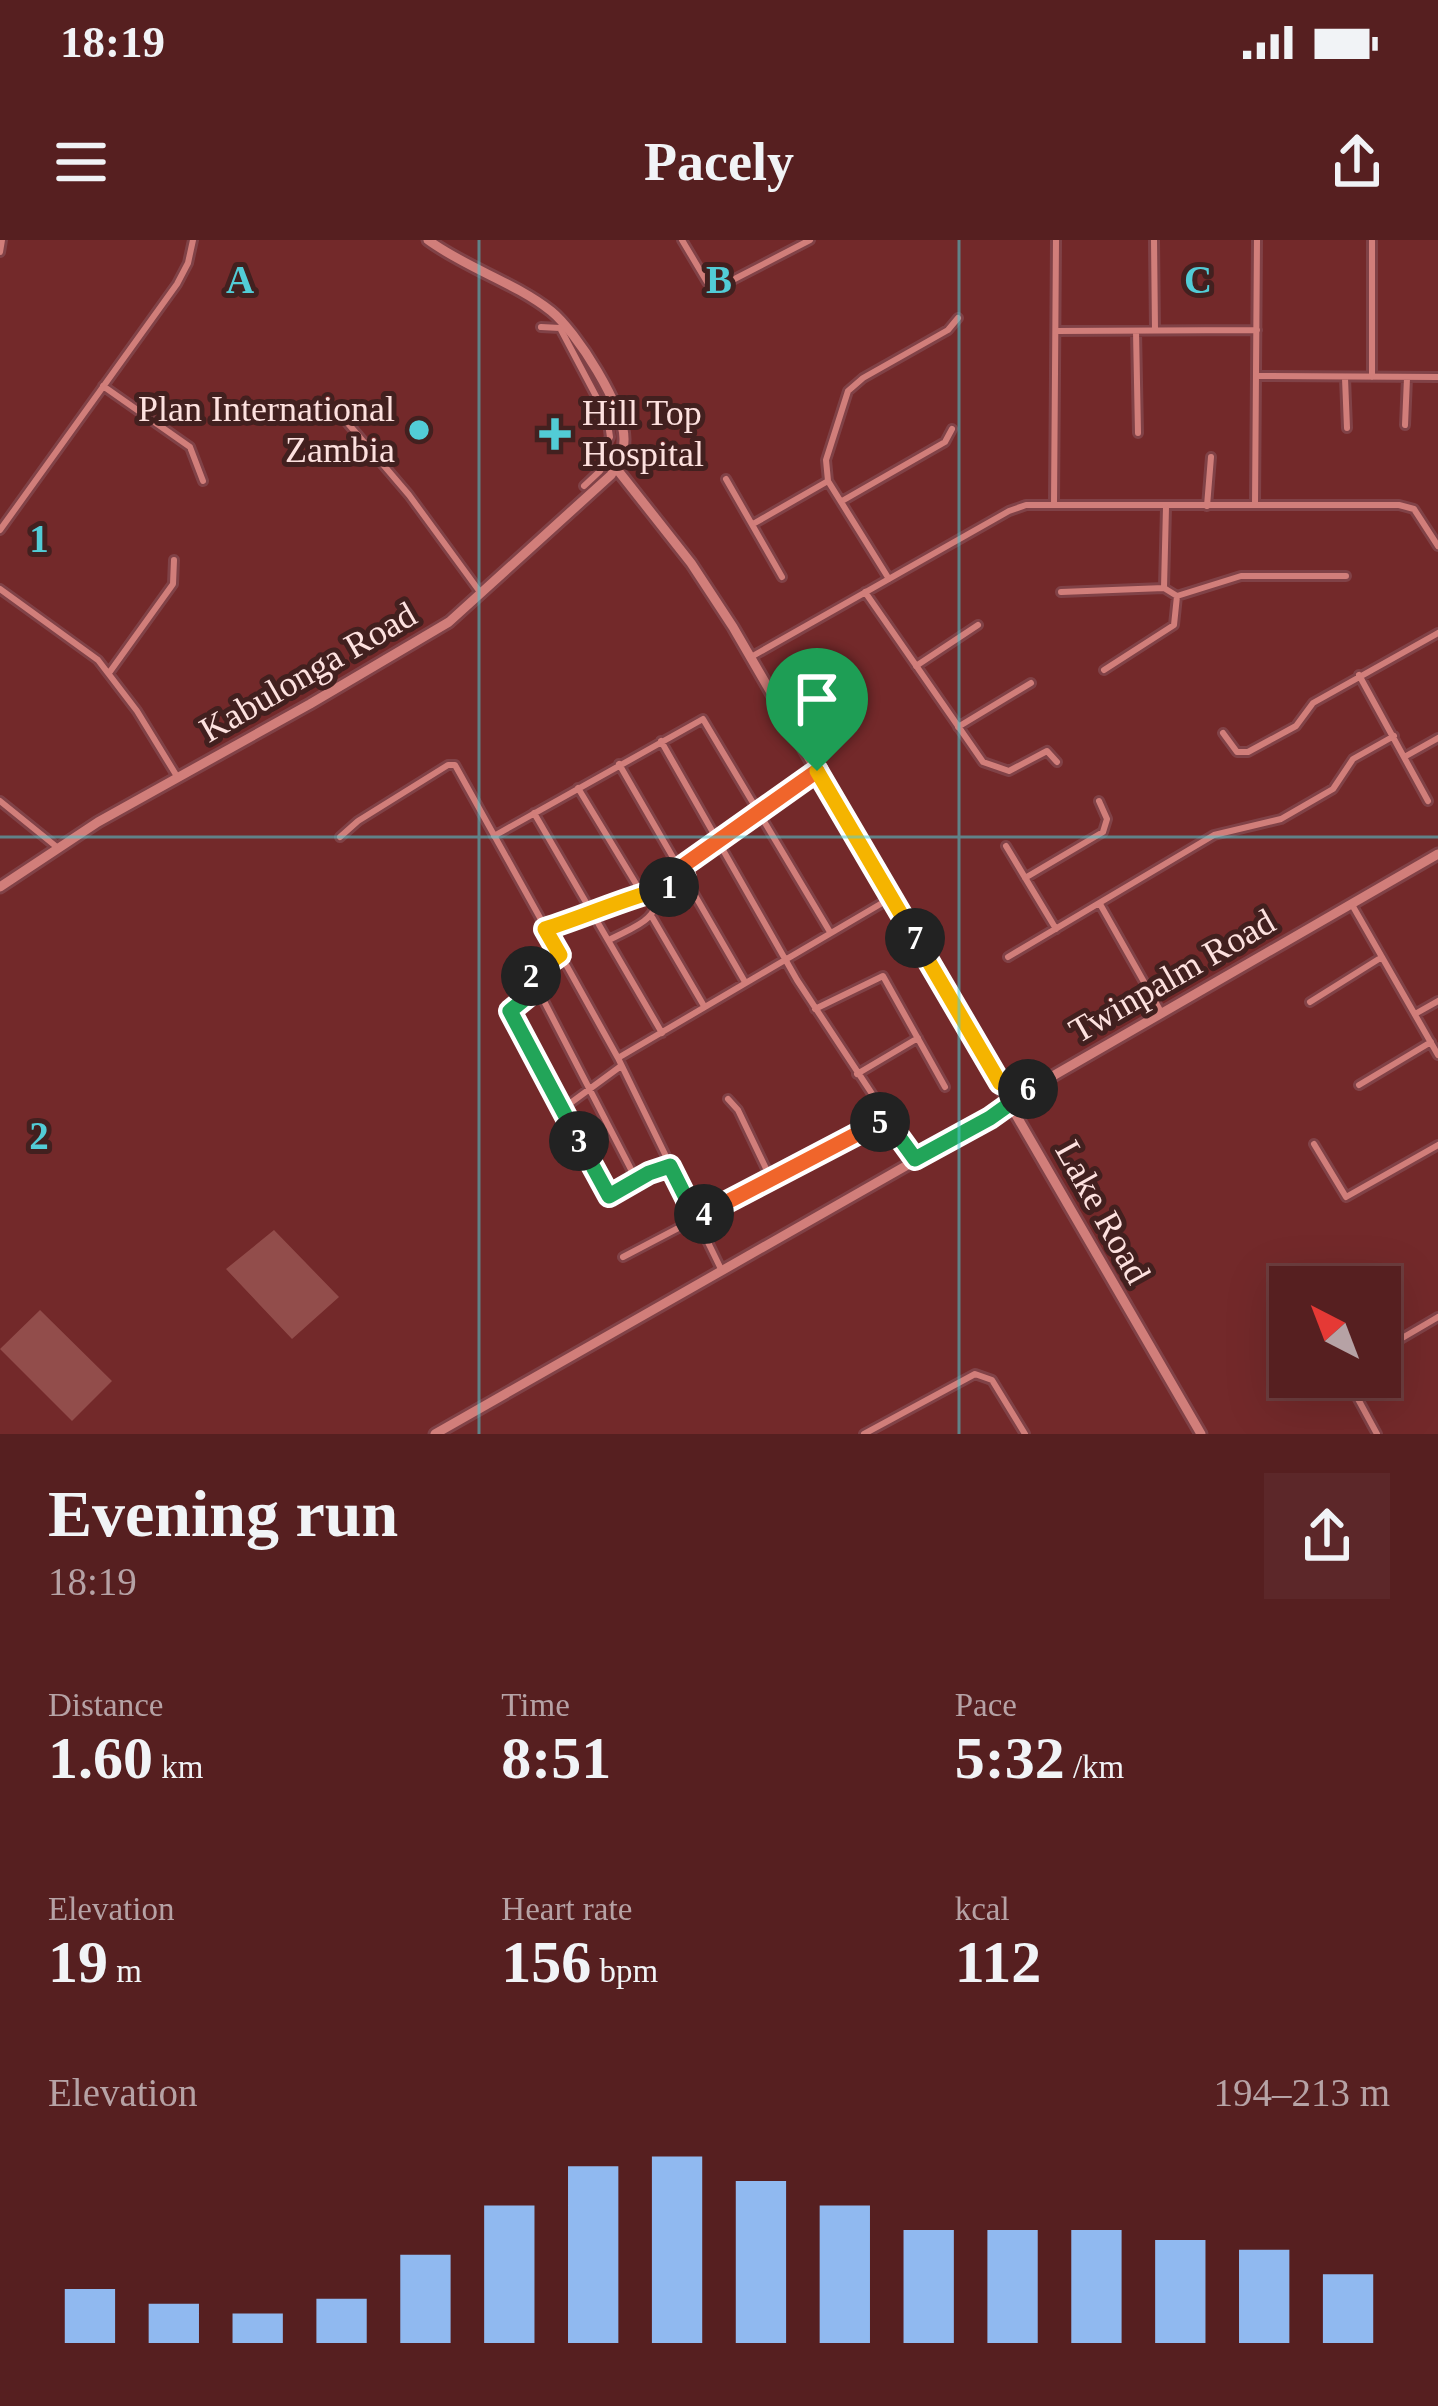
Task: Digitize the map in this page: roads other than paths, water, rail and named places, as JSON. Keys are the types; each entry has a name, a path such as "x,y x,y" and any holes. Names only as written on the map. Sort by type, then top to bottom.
{"main road":[{"path":"428,240 545,306 567,326 623,427 616,468"},
{"name":"Kabulonga Road","path":"0,887 58,848 418,641 482,595 616,468"},
{"name":"Lake Road","path":"616,468 691,562 751,657 1201,1434"},
{"name":"Twinpalm Road","path":"440,1433 1438,854"},
{"path":"1000,1083 1016,1090 1032,1088"},
{"path":"990,1118 1007,1116 1023,1123"}],"street":[{"path":"0,252 2,240"},
{"path":"0,530 177,284 193,240"},
{"path":"682,240 707,283 719,287 810,240"},
{"path":"1054,505 1056,240"},
{"path":"1154,240 1155,330"},
{"path":"1255,505 1257,240"},
{"path":"1372,241 1372,377"},
{"path":"889,579 828,481 826,460 848,391 948,330 958,317"},
{"path":"541,327 560,328 607,417 607,458 584,486"},
{"path":"1056,331 1257,330"},
{"path":"1136,331 1138,433"},
{"path":"1256,376 1438,377"},
{"path":"1345,378 1347,428"},
{"path":"1405,425 1407,378"},
{"path":"104,386 190,447 202,481"},
{"path":"345,420 410,496 482,595"},
{"path":"842,501 945,442 952,429"},
{"path":"1207,506 1211,457"},
{"path":"726,478 782,577"},
{"path":"753,524 828,481"},
{"path":"751,657 1026,505 1399,505 1414,509 1438,546"},
{"path":"1164,588 1166,507"},
{"path":"109,673 173,584 174,560"},
{"path":"1061,592 1164,588 1177,596 1241,576 1346,576"},
{"path":"0,589 82,647 109,673 178,778"},
{"path":"865,592 992,768 1009,771 1044,751 1058,762"},
{"path":"1104,670 1174,625 1177,596"},
{"path":"916,666 978,625"},
{"path":"1223,733 1237,752 1248,752 1296,726 1313,703 1438,633"},
{"path":"1359,675 1428,800"},
{"path":"958,727 1031,683"},
{"path":"494,836 698,719 705,721 830,932"},
{"path":"1008,957 1214,835 1281,819 1333,789 1353,759 1394,736"},
{"path":"1406,756 1438,738"},
{"path":"661,741 815,1009 915,1159"},
{"path":"340,837 452,764 458,769 620,1062 722,1269"},
{"path":"619,764 745,982"},
{"path":"680,868 817,771"},
{"path":"578,788 641,892"},
{"path":"0,801 58,848"},
{"path":"1025,878 1103,832 1107,819 1099,801"},
{"path":"535,813 662,1033"},
{"path":"1006,846 1056,929"},
{"path":"545,929 685,878"},
{"path":"609,940 652,917 657,908 656,890"},
{"path":"561,1110 620,1062 704,1006 892,898"},
{"path":"1100,904 1162,1012"},
{"path":"1351,904 1438,1054"},
{"path":"652,917 704,1006"},
{"path":"560,955 532,973 636,1179"},
{"path":"1310,1002 1382,957"},
{"path":"815,1009 881,976 945,1087"},
{"path":"538,988 510,1011 609,1196 670,1166"},
{"path":"1415,1014 1438,1001"},
{"path":"857,1074 918,1038"},
{"path":"1359,1085 1431,1042"},
{"path":"728,1100 738,1110 771,1178"},
{"path":"622,1256 886,1119"},
{"path":"1313,1144 1346,1197 1438,1145"},
{"path":"1401,1339 1438,1317"},
{"path":"864,1434 961,1380 985,1376 1000,1390 1025,1434"},
{"path":"1357,1398 1377,1434"}],"place":[{"name":"Plan International Zambia","path":"419,430"},
{"name":"Hill Top Hospital","path":"555,434"}]}
